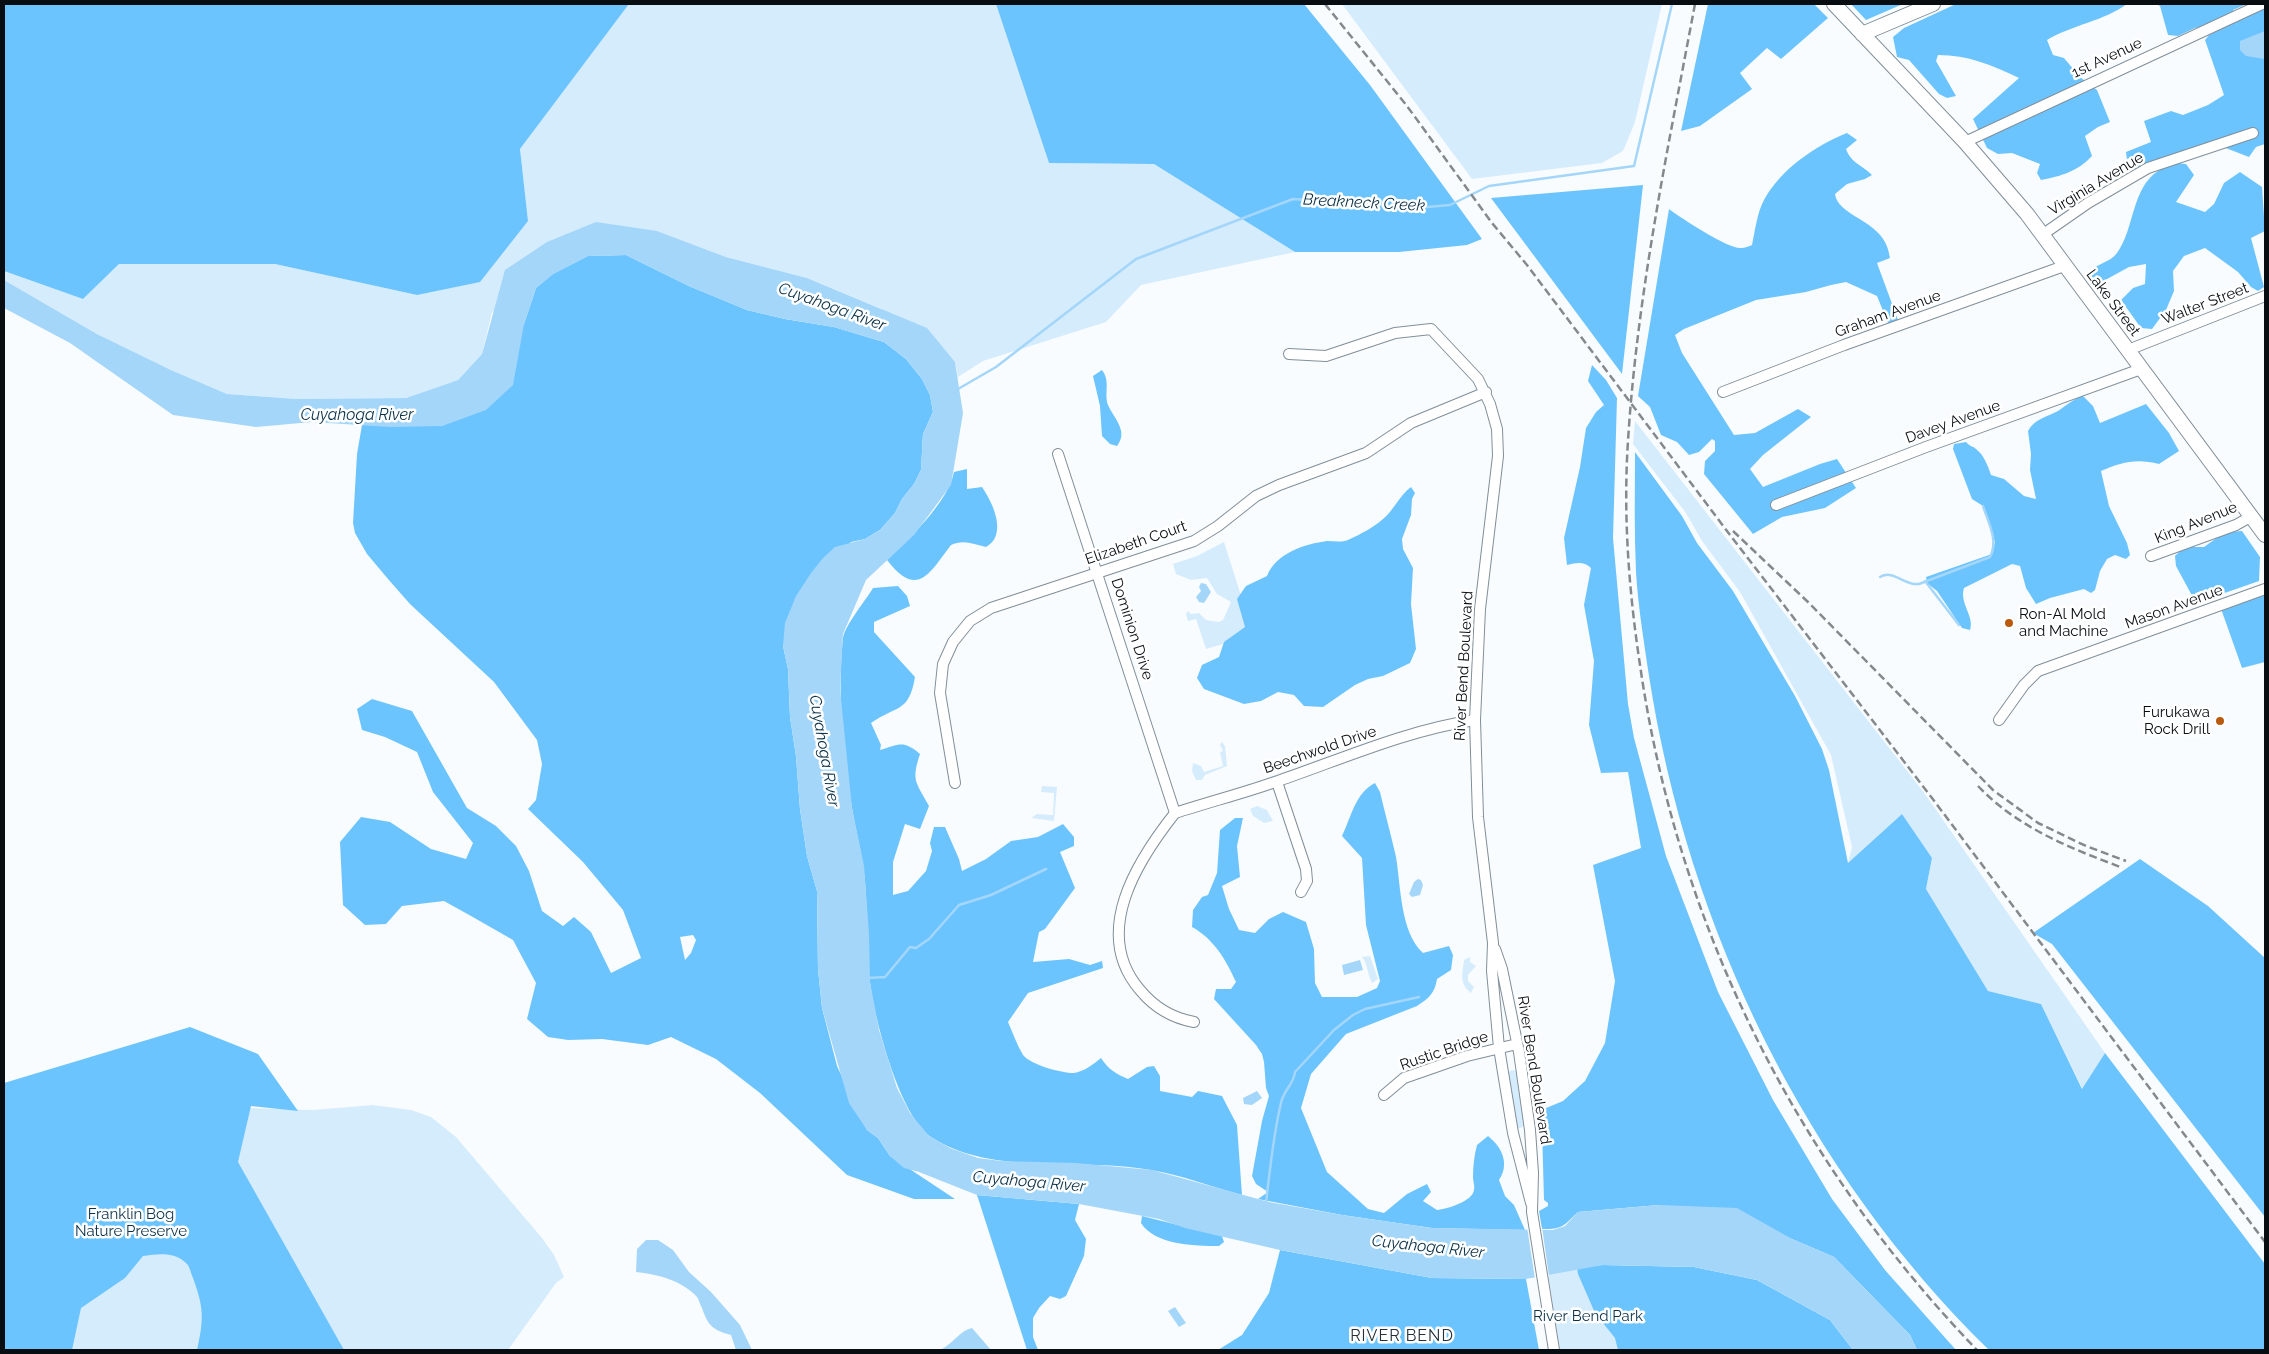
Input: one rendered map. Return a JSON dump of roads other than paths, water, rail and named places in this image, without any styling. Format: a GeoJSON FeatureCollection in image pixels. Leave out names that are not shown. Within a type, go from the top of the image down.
{"type":"FeatureCollection","features":[{"type":"Feature","properties":{"kind":"street","name":"Lake Street"},"geometry":{"type":"LineString","coordinates":[[1834,4],[1965,142],[2042,235],[2265,534]]}},
{"type":"Feature","properties":{"kind":"street"},"geometry":{"type":"LineString","coordinates":[[1862,34],[1933,4]]}},
{"type":"Feature","properties":{"kind":"street","name":"1st Avenue"},"geometry":{"type":"LineString","coordinates":[[1965,142],[2262,4]]}},
{"type":"Feature","properties":{"kind":"street","name":"Virginia Avenue"},"geometry":{"type":"LineString","coordinates":[[2042,235],[2088,203],[2148,168],[2253,133]]}},
{"type":"Feature","properties":{"kind":"street","name":"Graham Avenue"},"geometry":{"type":"LineString","coordinates":[[1722,392],[1850,343],[2064,266]]}},
{"type":"Feature","properties":{"kind":"street","name":"Walter Street"},"geometry":{"type":"LineString","coordinates":[[2128,350],[2265,296]]}},
{"type":"Feature","properties":{"kind":"street","name":"River Bend Boulevard"},"geometry":{"type":"LineString","coordinates":[[1288,354],[1326,356],[1395,333],[1431,329],[1468,365],[1486,392],[1497,429],[1498,456],[1480,609],[1475,720],[1479,824],[1492,943],[1492,971],[1499,1048],[1513,1133],[1532,1208],[1554,1350]]}},
{"type":"Feature","properties":{"kind":"street","name":"Davey Avenue"},"geometry":{"type":"LineString","coordinates":[[1776,505],[1936,444],[2141,370]]}},
{"type":"Feature","properties":{"kind":"street","name":"Elizabeth Court"},"geometry":{"type":"LineString","coordinates":[[956,783],[940,693],[943,664],[953,642],[970,621],[991,608],[1194,540],[1218,526],[1256,496],[1279,485],[1366,453],[1411,423],[1486,392]]}},
{"type":"Feature","properties":{"kind":"street","name":"Dominion Drive"},"geometry":{"type":"LineString","coordinates":[[1058,454],[1175,813]]}},
{"type":"Feature","properties":{"kind":"street","name":"King Avenue"},"geometry":{"type":"LineString","coordinates":[[2151,556],[2236,525],[2252,516]]}},
{"type":"Feature","properties":{"kind":"street","name":"Mason Avenue"},"geometry":{"type":"LineString","coordinates":[[1999,720],[2028,680],[2038,672],[2265,589]]}},
{"type":"Feature","properties":{"kind":"street","name":"Beechwold Drive"},"geometry":{"type":"LineString","coordinates":[[1175,813],[1277,782],[1405,737],[1449,724],[1475,720]]}},
{"type":"Feature","properties":{"kind":"street"},"geometry":{"type":"LineString","coordinates":[[1277,782],[1306,869],[1307,881],[1301,892]]}},
{"type":"Feature","properties":{"kind":"street"},"geometry":{"type":"LineString","coordinates":[[1175,813],[1159,834],[1129,884],[1120,914],[1119,942],[1121,955],[1129,975],[1148,1000],[1170,1015],[1194,1022]]}},
{"type":"Feature","properties":{"kind":"street","name":"River Bend Boulevard"},"geometry":{"type":"LineString","coordinates":[[1492,943],[1502,969],[1518,1044],[1530,1130],[1533,1173],[1532,1208]]}},
{"type":"Feature","properties":{"kind":"street","name":"Rustic Bridge"},"geometry":{"type":"LineString","coordinates":[[1384,1096],[1404,1078],[1460,1058],[1518,1044]]}},
{"type":"Feature","properties":{"kind":"water"},"geometry":{"type":"Polygon","coordinates":[[[2265,31],[2265,59],[2246,56],[2240,50],[2240,41],[2265,31]]]}},
{"type":"Feature","properties":{"kind":"water","name":"Cuyahoga River"},"geometry":{"type":"Polygon","coordinates":[[[596,222],[657,231],[726,257],[807,278],[927,328],[955,362],[963,413],[951,485],[914,535],[866,580],[843,634],[840,689],[852,808],[864,866],[870,982],[879,1030],[897,1088],[910,1113],[929,1136],[950,1148],[978,1158],[1001,1161],[1076,1163],[1152,1170],[1269,1202],[1432,1228],[1553,1230],[1565,1226],[1578,1212],[1659,1205],[1737,1208],[1792,1239],[1834,1257],[1910,1335],[1917,1350],[1853,1350],[1830,1320],[1757,1280],[1694,1267],[1603,1265],[1526,1279],[1432,1278],[1280,1250],[1185,1228],[1159,1219],[1079,1204],[977,1195],[904,1168],[890,1156],[878,1138],[867,1130],[849,1103],[822,1008],[818,969],[817,891],[807,856],[800,809],[796,756],[790,717],[788,669],[783,646],[785,623],[796,596],[811,573],[835,547],[865,539],[880,530],[895,513],[921,470],[923,434],[933,412],[930,395],[922,379],[906,359],[884,342],[834,327],[785,319],[747,310],[689,286],[626,255],[588,256],[553,274],[536,288],[524,324],[513,385],[486,410],[442,426],[390,427],[312,422],[256,427],[173,415],[70,343],[4,308],[4,280],[97,334],[171,370],[227,394],[297,399],[406,398],[458,380],[482,354],[505,270],[547,242],[596,222]]]}},
{"type":"Feature","properties":{"kind":"water"},"geometry":{"type":"Polygon","coordinates":[[[1201,583],[1206,584],[1211,592],[1204,603],[1199,602],[1196,597],[1201,591],[1199,587],[1201,583]]]}},
{"type":"Feature","properties":{"kind":"water"},"geometry":{"type":"Polygon","coordinates":[[[1418,879],[1421,880],[1423,885],[1420,895],[1412,897],[1409,894],[1414,882],[1418,879]]]}},
{"type":"Feature","properties":{"kind":"water"},"geometry":{"type":"Polygon","coordinates":[[[1360,960],[1363,970],[1344,975],[1342,965],[1360,960]]]}},
{"type":"Feature","properties":{"kind":"water"},"geometry":{"type":"Polygon","coordinates":[[[1257,1091],[1262,1098],[1252,1105],[1244,1104],[1243,1098],[1257,1091]]]}},
{"type":"Feature","properties":{"kind":"water"},"geometry":{"type":"Polygon","coordinates":[[[646,1240],[658,1240],[673,1250],[689,1272],[711,1292],[740,1325],[752,1350],[736,1350],[731,1335],[715,1329],[709,1323],[697,1297],[691,1291],[661,1277],[636,1272],[637,1249],[646,1240]]]}},
{"type":"Feature","properties":{"kind":"water"},"geometry":{"type":"Polygon","coordinates":[[[1175,1307],[1186,1323],[1179,1327],[1168,1311],[1175,1307]]]}},
{"type":"Feature","properties":{"kind":"water"},"geometry":{"type":"Polygon","coordinates":[[[972,1328],[991,1350],[940,1350],[963,1332],[972,1328]]]}},
{"type":"Feature","properties":{"kind":"waterway","name":"Breakneck Creek"},"geometry":{"type":"LineString","coordinates":[[958,389],[996,367],[1136,259],[1293,199],[1416,208],[1450,205],[1489,186],[1634,166],[1672,4]]}},
{"type":"Feature","properties":{"kind":"waterway"},"geometry":{"type":"LineString","coordinates":[[1880,577],[1890,575],[1909,583],[1919,584],[1990,557],[1993,538],[1983,506]]}},
{"type":"Feature","properties":{"kind":"waterway"},"geometry":{"type":"LineString","coordinates":[[1925,581],[1959,625]]}},
{"type":"Feature","properties":{"kind":"waterway"},"geometry":{"type":"LineString","coordinates":[[868,978],[885,977],[910,947],[916,948],[929,939],[959,905],[991,895],[1046,869]]}},
{"type":"Feature","properties":{"kind":"waterway"},"geometry":{"type":"LineString","coordinates":[[1266,1203],[1278,1115],[1282,1099],[1293,1080],[1295,1072],[1334,1030],[1353,1015],[1365,1009],[1419,997]]}},
{"type":"Feature","properties":{"kind":"railway"},"geometry":{"type":"LineString","coordinates":[[1325,4],[1407,106],[1492,223],[1527,265],[1727,531],[1932,798],[2265,1242]]}},
{"type":"Feature","properties":{"kind":"railway"},"geometry":{"type":"LineString","coordinates":[[1695,4],[1664,167],[1646,277],[1638,331],[1628,441],[1626,497],[1630,582],[1640,665],[1658,761],[1683,855],[1715,946],[1754,1034],[1801,1119],[1853,1200],[1912,1277],[1977,1350]]}},
{"type":"Feature","properties":{"kind":"railway"},"geometry":{"type":"LineString","coordinates":[[1733,531],[1809,603],[1993,790],[2038,823],[2086,846],[2126,861]]}},
{"type":"Feature","properties":{"kind":"railway"},"geometry":{"type":"LineString","coordinates":[[1978,786],[2010,814],[2027,825],[2084,853],[2123,868]]}},
{"type":"Feature","properties":{"kind":"place","name":"Ron-Al Mold and Machine"},"geometry":{"type":"Point","coordinates":[2009,623]}},
{"type":"Feature","properties":{"kind":"place","name":"Furukawa Rock Drill"},"geometry":{"type":"Point","coordinates":[2220,721]}},
{"type":"Feature","properties":{"kind":"district","name":"RIVER BEND"},"geometry":{"type":"Point","coordinates":[1402,1336]}},
{"type":"Feature","properties":{"kind":"park label","name":"Franklin Bog Nature Preserve"},"geometry":{"type":"Point","coordinates":[131,1222]}},
{"type":"Feature","properties":{"kind":"park label","name":"River Bend Park"},"geometry":{"type":"Point","coordinates":[1588,1316]}}]}
